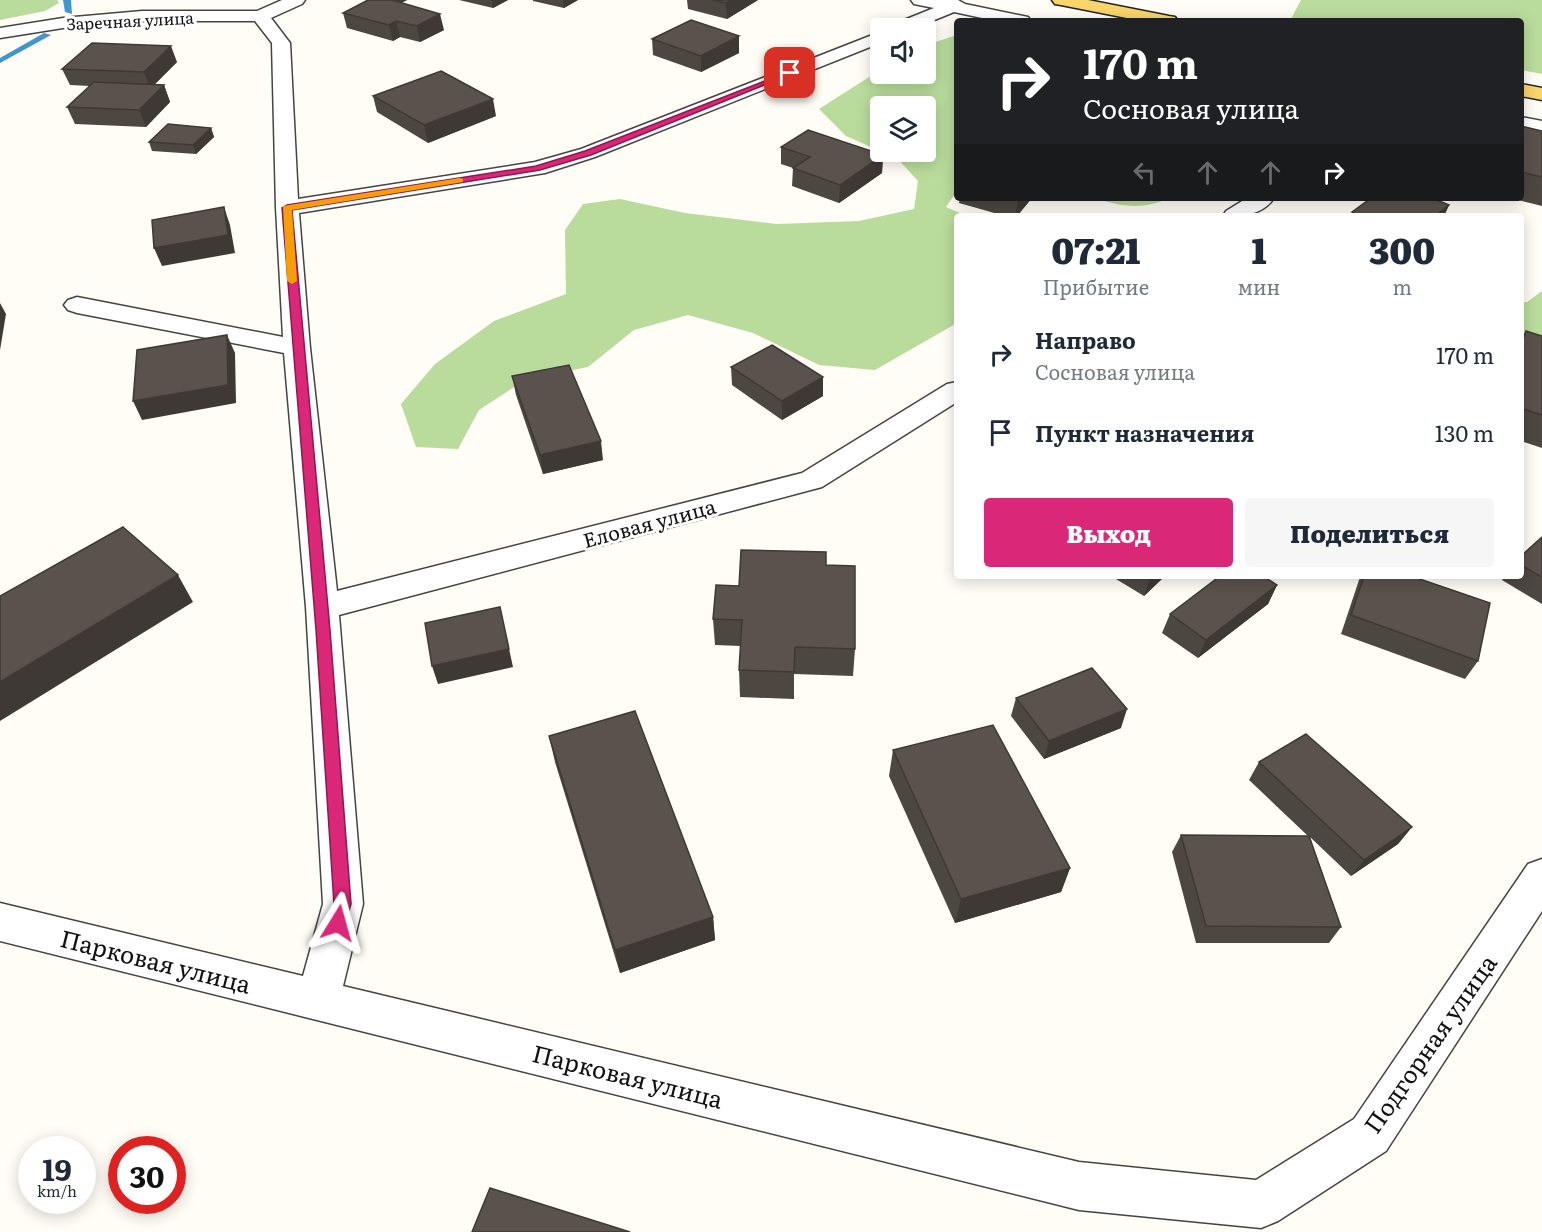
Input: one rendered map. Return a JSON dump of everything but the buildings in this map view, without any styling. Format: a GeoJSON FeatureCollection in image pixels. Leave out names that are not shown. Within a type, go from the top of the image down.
{"type":"FeatureCollection","features":[{"type":"Feature","properties":{"kind":"main road"},"geometry":{"type":"LineString","coordinates":[[1061,0],[1154,18]]}},
{"type":"Feature","properties":{"kind":"main road"},"geometry":{"type":"LineString","coordinates":[[1524,91],[1542,94]]}},
{"type":"Feature","properties":{"kind":"street"},"geometry":{"type":"LineString","coordinates":[[296,0],[260,16],[281,43],[287,208],[297,348],[322,607],[343,904],[318,999]]}},
{"type":"Feature","properties":{"kind":"street"},"geometry":{"type":"LineString","coordinates":[[920,0],[961,3],[1012,18]]}},
{"type":"Feature","properties":{"kind":"street"},"geometry":{"type":"LineString","coordinates":[[924,18],[961,3]]}},
{"type":"Feature","properties":{"kind":"street","name":"Заречная улица"},"geometry":{"type":"LineString","coordinates":[[0,33],[142,16],[260,16]]}},
{"type":"Feature","properties":{"kind":"street"},"geometry":{"type":"LineString","coordinates":[[287,208],[537,168],[588,153],[870,41]]}},
{"type":"Feature","properties":{"kind":"street"},"geometry":{"type":"LineString","coordinates":[[1524,124],[1542,128]]}},
{"type":"Feature","properties":{"kind":"street"},"geometry":{"type":"LineString","coordinates":[[1239,213],[1258,201]]}},
{"type":"Feature","properties":{"kind":"street"},"geometry":{"type":"LineString","coordinates":[[76,304],[297,348]]}},
{"type":"Feature","properties":{"kind":"street","name":"Еловая улица"},"geometry":{"type":"LineString","coordinates":[[322,607],[812,480],[954,392]]}},
{"type":"Feature","properties":{"kind":"street","name":"Подгорная улица"},"geometry":{"type":"LineString","coordinates":[[1260,1204],[1370,1135],[1542,877]]}},
{"type":"Feature","properties":{"kind":"street","name":"Парковая улица"},"geometry":{"type":"LineString","coordinates":[[0,922],[1079,1186],[1260,1204]]}},
{"type":"Feature","properties":{"kind":"green space"},"geometry":{"type":"Polygon","coordinates":[[[0,0],[57,0],[59,3],[45,11],[0,20],[0,0]]]}},
{"type":"Feature","properties":{"kind":"green space"},"geometry":{"type":"Polygon","coordinates":[[[1301,0],[1542,0],[1542,74],[1524,71],[1524,18],[1292,18],[1301,0]]]}},
{"type":"Feature","properties":{"kind":"green space"},"geometry":{"type":"Polygon","coordinates":[[[954,36],[954,195],[946,207],[960,213],[954,213],[954,325],[875,370],[819,365],[753,333],[688,315],[634,330],[588,367],[525,380],[479,410],[458,449],[416,447],[401,404],[435,364],[494,321],[566,294],[565,230],[583,204],[620,199],[685,213],[777,224],[859,221],[914,209],[918,181],[901,162],[936,162],[936,96],[870,96],[870,147],[846,136],[819,109],[870,76],[870,84],[936,84],[936,42],[954,36]]]}},
{"type":"Feature","properties":{"kind":"green space"},"geometry":{"type":"Polygon","coordinates":[[[1106,201],[1162,201],[1141,206],[1106,201]]]}},
{"type":"Feature","properties":{"kind":"green space"},"geometry":{"type":"Polygon","coordinates":[[[1542,291],[1542,356],[1524,355],[1524,302],[1542,291]]]}},
{"type":"Feature","properties":{"kind":"waterway"},"geometry":{"type":"LineString","coordinates":[[67,0],[69,12]]}},
{"type":"Feature","properties":{"kind":"waterway"},"geometry":{"type":"LineString","coordinates":[[0,61],[47,35]]}},
{"type":"Feature","properties":{"kind":"slow traffic"},"geometry":{"type":"LineString","coordinates":[[292,281],[287,208],[460,181]]}},
{"type":"Feature","properties":{"kind":"route"},"geometry":{"type":"LineString","coordinates":[[338,923],[343,904],[322,607],[297,348],[287,208],[537,168],[588,153],[790,73]]}}]}
